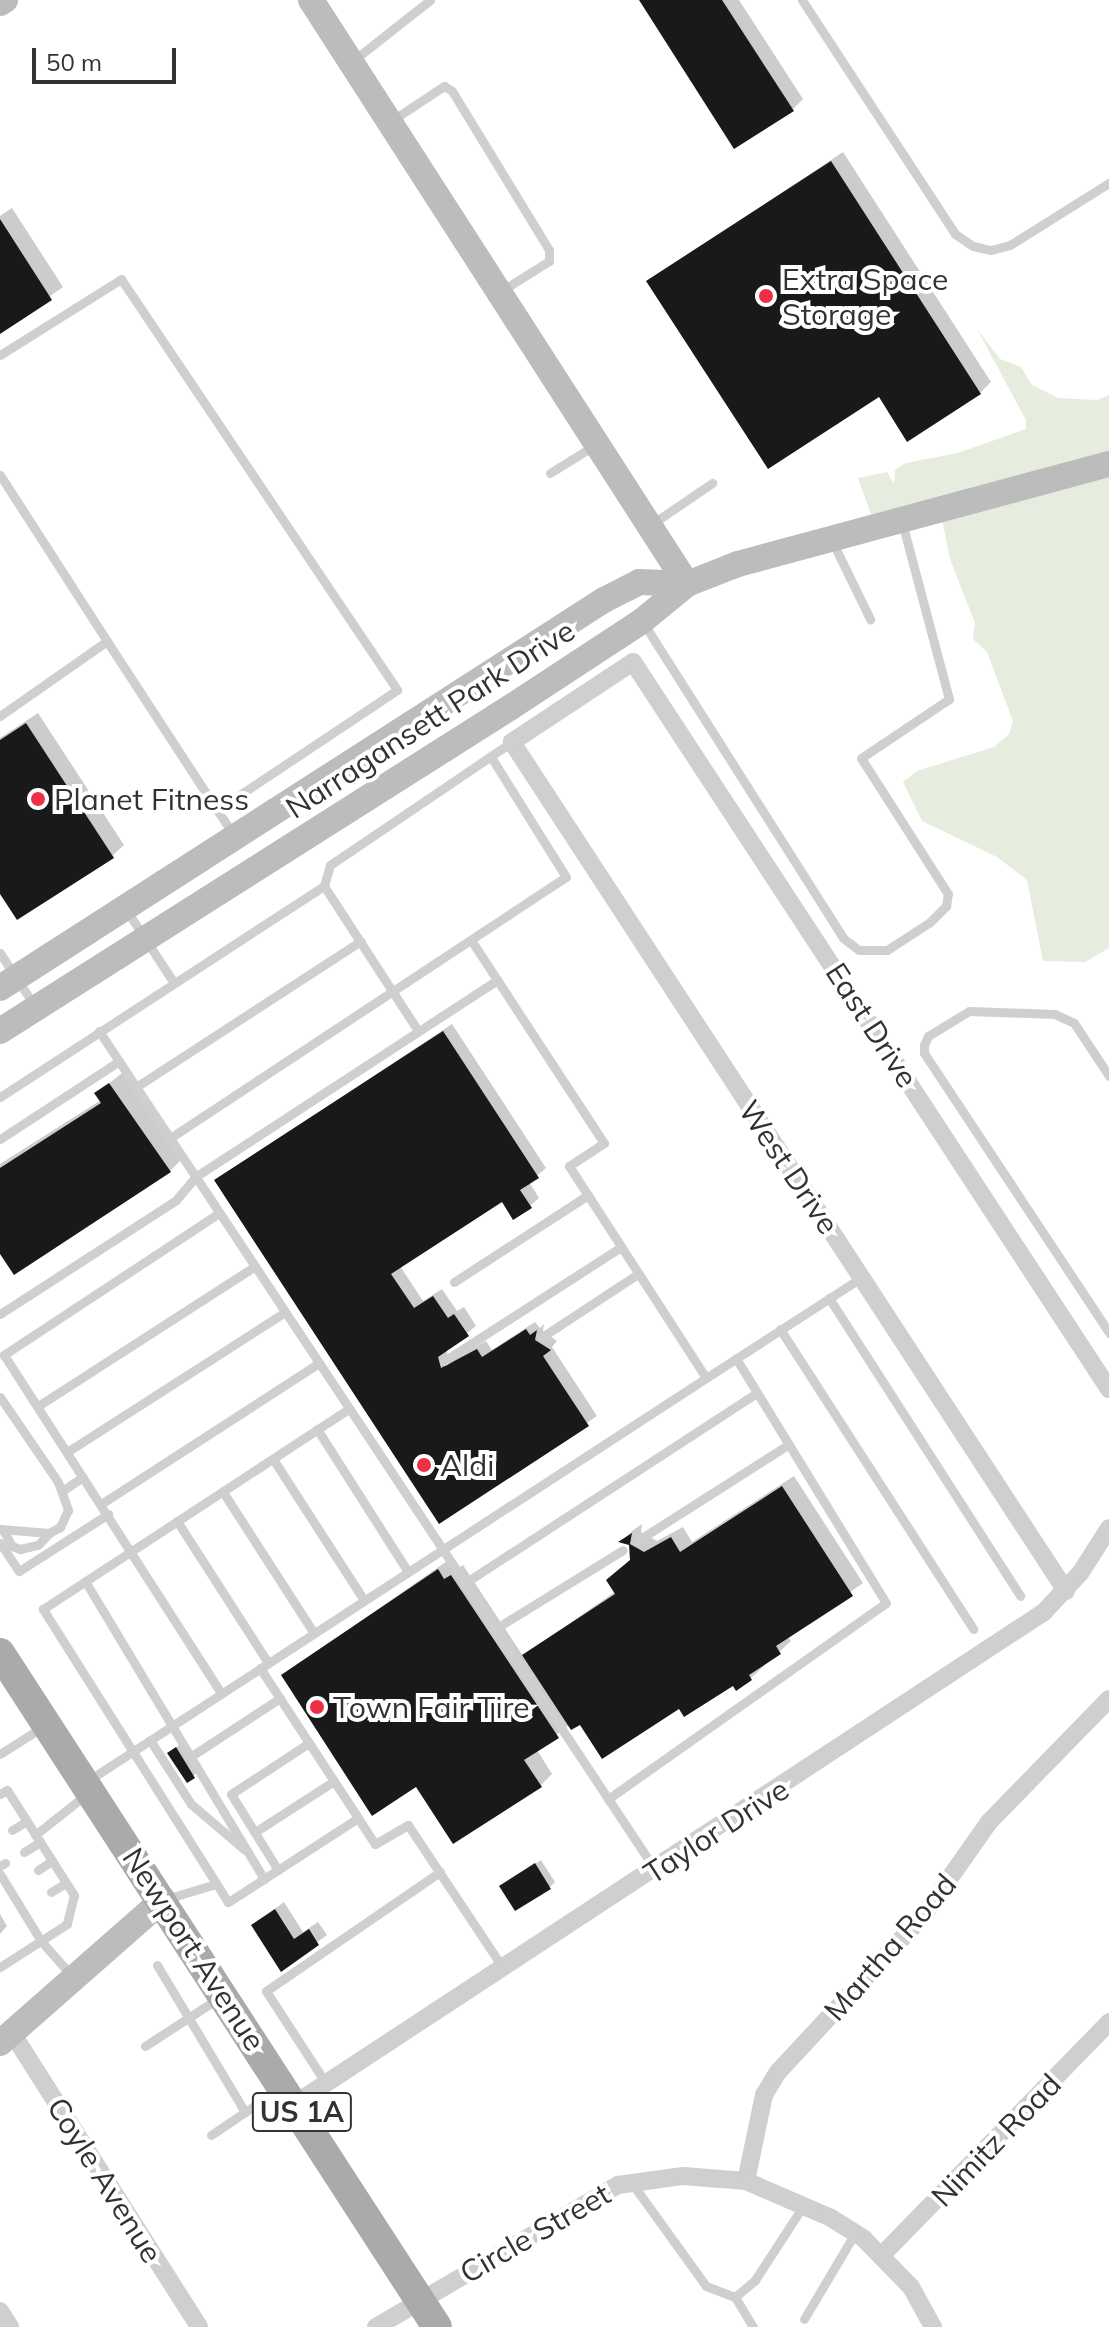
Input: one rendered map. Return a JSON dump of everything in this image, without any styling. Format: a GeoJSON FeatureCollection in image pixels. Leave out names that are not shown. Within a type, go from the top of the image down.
{"type":"FeatureCollection","features":[{"type":"Feature","properties":{"kind":"main road","name":"Newport Avenue"},"geometry":{"type":"LineString","coordinates":[[0,1653],[290,2095],[437,2327]]}},
{"type":"Feature","properties":{"kind":"street"},"geometry":{"type":"LineString","coordinates":[[311,0],[687,584]]}},
{"type":"Feature","properties":{"kind":"street","name":"Narragansett Park Drive"},"geometry":{"type":"LineString","coordinates":[[0,1031],[642,621],[687,584],[738,564],[1107,468]]}},
{"type":"Feature","properties":{"kind":"street","name":"Narragansett Park Drive"},"geometry":{"type":"LineString","coordinates":[[8,982],[604,600],[639,582],[687,584]]}},
{"type":"Feature","properties":{"kind":"street","name":"East Drive"},"geometry":{"type":"LineString","coordinates":[[512,742],[633,662],[1109,1389]]}},
{"type":"Feature","properties":{"kind":"street","name":"West Drive"},"geometry":{"type":"LineString","coordinates":[[512,742],[1066,1591]]}},
{"type":"Feature","properties":{"kind":"street","name":"Taylor Drive"},"geometry":{"type":"LineString","coordinates":[[290,2095],[327,2085],[656,1871],[1044,1612],[1066,1591],[1109,1528]]}},
{"type":"Feature","properties":{"kind":"street","name":"Martha Road"},"geometry":{"type":"LineString","coordinates":[[746,2181],[764,2095],[778,2072],[923,1916],[989,1822],[1109,1699]]}},
{"type":"Feature","properties":{"kind":"street"},"geometry":{"type":"LineString","coordinates":[[6,2038],[163,1900]]}},
{"type":"Feature","properties":{"kind":"street","name":"Nimitz Road"},"geometry":{"type":"LineString","coordinates":[[881,2256],[1109,2022]]}},
{"type":"Feature","properties":{"kind":"street","name":"Coyle Avenue"},"geometry":{"type":"LineString","coordinates":[[6,2038],[199,2327]]}},
{"type":"Feature","properties":{"kind":"street","name":"Circle Street"},"geometry":{"type":"LineString","coordinates":[[376,2327],[580,2205],[631,2182],[683,2176],[746,2181],[805,2203],[855,2233],[911,2287],[933,2327]]}},
{"type":"Feature","properties":{"kind":"street"},"geometry":{"type":"LineString","coordinates":[[0,2311],[10,2327]]}},
{"type":"Feature","properties":{"kind":"lane"},"geometry":{"type":"LineString","coordinates":[[352,62],[430,0]]}},
{"type":"Feature","properties":{"kind":"lane"},"geometry":{"type":"LineString","coordinates":[[802,0],[955,234],[973,246],[991,250],[1010,245],[1109,183]]}},
{"type":"Feature","properties":{"kind":"lane"},"geometry":{"type":"LineString","coordinates":[[391,121],[444,86],[452,91],[549,250],[549,261],[501,291]]}},
{"type":"Feature","properties":{"kind":"lane"},"geometry":{"type":"LineString","coordinates":[[0,355],[121,279],[397,690],[217,810]]}},
{"type":"Feature","properties":{"kind":"lane"},"geometry":{"type":"LineString","coordinates":[[550,473],[597,443]]}},
{"type":"Feature","properties":{"kind":"lane"},"geometry":{"type":"LineString","coordinates":[[0,475],[235,838]]}},
{"type":"Feature","properties":{"kind":"lane"},"geometry":{"type":"LineString","coordinates":[[650,526],[712,483]]}},
{"type":"Feature","properties":{"kind":"lane"},"geometry":{"type":"LineString","coordinates":[[642,621],[843,938],[859,950],[887,950],[930,922],[946,906],[948,894],[861,758],[949,699],[901,520]]}},
{"type":"Feature","properties":{"kind":"lane"},"geometry":{"type":"LineString","coordinates":[[832,540],[870,619]]}},
{"type":"Feature","properties":{"kind":"lane"},"geometry":{"type":"LineString","coordinates":[[0,716],[107,641]]}},
{"type":"Feature","properties":{"kind":"lane"},"geometry":{"type":"LineString","coordinates":[[0,1097],[324,886],[330,865],[493,760],[512,742]]}},
{"type":"Feature","properties":{"kind":"lane"},"geometry":{"type":"LineString","coordinates":[[170,1138],[566,877],[493,760]]}},
{"type":"Feature","properties":{"kind":"lane"},"geometry":{"type":"LineString","coordinates":[[324,886],[418,1031]]}},
{"type":"Feature","properties":{"kind":"lane"},"geometry":{"type":"LineString","coordinates":[[125,908],[174,983]]}},
{"type":"Feature","properties":{"kind":"lane"},"geometry":{"type":"LineString","coordinates":[[471,940],[604,1143],[569,1166],[706,1378]]}},
{"type":"Feature","properties":{"kind":"lane"},"geometry":{"type":"LineString","coordinates":[[136,1087],[361,941]]}},
{"type":"Feature","properties":{"kind":"lane"},"geometry":{"type":"LineString","coordinates":[[0,953],[8,982],[36,1007]]}},
{"type":"Feature","properties":{"kind":"lane"},"geometry":{"type":"LineString","coordinates":[[3,1310],[176,1200],[195,1177],[497,980]]}},
{"type":"Feature","properties":{"kind":"lane"},"geometry":{"type":"LineString","coordinates":[[1109,1076],[1074,1023],[1055,1014],[969,1011],[928,1036],[924,1045],[924,1053],[1109,1333]]}},
{"type":"Feature","properties":{"kind":"lane"},"geometry":{"type":"LineString","coordinates":[[99,1031],[656,1871]]}},
{"type":"Feature","properties":{"kind":"lane"},"geometry":{"type":"LineString","coordinates":[[0,1139],[119,1061]]}},
{"type":"Feature","properties":{"kind":"lane"},"geometry":{"type":"LineString","coordinates":[[454,1282],[588,1195]]}},
{"type":"Feature","properties":{"kind":"lane"},"geometry":{"type":"LineString","coordinates":[[219,1213],[2,1356],[38,1406],[221,1693]]}},
{"type":"Feature","properties":{"kind":"lane"},"geometry":{"type":"LineString","coordinates":[[444,1361],[621,1247]]}},
{"type":"Feature","properties":{"kind":"lane"},"geometry":{"type":"LineString","coordinates":[[38,1406],[255,1266]]}},
{"type":"Feature","properties":{"kind":"lane"},"geometry":{"type":"LineString","coordinates":[[542,1337],[638,1274]]}},
{"type":"Feature","properties":{"kind":"lane"},"geometry":{"type":"LineString","coordinates":[[24,1852],[88,1786],[133,1751],[862,1277]]}},
{"type":"Feature","properties":{"kind":"lane"},"geometry":{"type":"LineString","coordinates":[[829,1298],[1020,1596]]}},
{"type":"Feature","properties":{"kind":"lane"},"geometry":{"type":"LineString","coordinates":[[67,1452],[285,1312]]}},
{"type":"Feature","properties":{"kind":"lane"},"geometry":{"type":"LineString","coordinates":[[780,1329],[973,1629]]}},
{"type":"Feature","properties":{"kind":"lane"},"geometry":{"type":"LineString","coordinates":[[608,1799],[886,1603],[736,1358]]}},
{"type":"Feature","properties":{"kind":"lane"},"geometry":{"type":"LineString","coordinates":[[101,1504],[319,1363]]}},
{"type":"Feature","properties":{"kind":"lane"},"geometry":{"type":"LineString","coordinates":[[465,1583],[757,1393]]}},
{"type":"Feature","properties":{"kind":"lane"},"geometry":{"type":"LineString","coordinates":[[0,1397],[62,1491],[67,1517],[38,1545],[20,1549],[12,1546],[1,1530]]}},
{"type":"Feature","properties":{"kind":"lane"},"geometry":{"type":"LineString","coordinates":[[349,1409],[43,1609],[228,1902],[358,1818]]}},
{"type":"Feature","properties":{"kind":"lane"},"geometry":{"type":"LineString","coordinates":[[317,1429],[408,1572]]}},
{"type":"Feature","properties":{"kind":"lane"},"geometry":{"type":"LineString","coordinates":[[637,1541],[789,1444]]}},
{"type":"Feature","properties":{"kind":"lane"},"geometry":{"type":"LineString","coordinates":[[273,1459],[364,1600]]}},
{"type":"Feature","properties":{"kind":"lane"},"geometry":{"type":"LineString","coordinates":[[62,1491],[83,1477]]}},
{"type":"Feature","properties":{"kind":"lane"},"geometry":{"type":"LineString","coordinates":[[223,1492],[314,1633]]}},
{"type":"Feature","properties":{"kind":"lane"},"geometry":{"type":"LineString","coordinates":[[0,1543],[19,1571],[108,1514]]}},
{"type":"Feature","properties":{"kind":"lane"},"geometry":{"type":"LineString","coordinates":[[177,1521],[264,1665],[280,1698],[375,1844],[408,1825],[503,1968]]}},
{"type":"Feature","properties":{"kind":"lane"},"geometry":{"type":"LineString","coordinates":[[1,1530],[49,1533]]}},
{"type":"Feature","properties":{"kind":"lane"},"geometry":{"type":"LineString","coordinates":[[495,1629],[623,1550]]}},
{"type":"Feature","properties":{"kind":"lane"},"geometry":{"type":"LineString","coordinates":[[85,1581],[193,1755],[264,1879]]}},
{"type":"Feature","properties":{"kind":"lane"},"geometry":{"type":"LineString","coordinates":[[193,1755],[280,1698]]}},
{"type":"Feature","properties":{"kind":"lane"},"geometry":{"type":"LineString","coordinates":[[0,1754],[47,1724]]}},
{"type":"Feature","properties":{"kind":"lane"},"geometry":{"type":"LineString","coordinates":[[150,1740],[191,1804],[251,1855]]}},
{"type":"Feature","properties":{"kind":"lane"},"geometry":{"type":"LineString","coordinates":[[278,1870],[231,1794],[309,1743]]}},
{"type":"Feature","properties":{"kind":"lane"},"geometry":{"type":"LineString","coordinates":[[255,1832],[334,1781]]}},
{"type":"Feature","properties":{"kind":"lane"},"geometry":{"type":"LineString","coordinates":[[0,1794],[7,1790],[74,1895],[67,1924],[0,1967]]}},
{"type":"Feature","properties":{"kind":"lane"},"geometry":{"type":"LineString","coordinates":[[12,1830],[27,1821]]}},
{"type":"Feature","properties":{"kind":"lane"},"geometry":{"type":"LineString","coordinates":[[38,1870],[52,1861]]}},
{"type":"Feature","properties":{"kind":"lane"},"geometry":{"type":"LineString","coordinates":[[327,2085],[266,1991],[440,1872]]}},
{"type":"Feature","properties":{"kind":"lane"},"geometry":{"type":"LineString","coordinates":[[0,1874],[13,1886],[27,1907],[41,1941],[74,1978]]}},
{"type":"Feature","properties":{"kind":"lane"},"geometry":{"type":"LineString","coordinates":[[51,1892],[66,1883]]}},
{"type":"Feature","properties":{"kind":"lane"},"geometry":{"type":"LineString","coordinates":[[163,1900],[216,1884]]}},
{"type":"Feature","properties":{"kind":"lane"},"geometry":{"type":"LineString","coordinates":[[157,1965],[245,2112]]}},
{"type":"Feature","properties":{"kind":"lane"},"geometry":{"type":"LineString","coordinates":[[145,2046],[224,1995]]}},
{"type":"Feature","properties":{"kind":"lane"},"geometry":{"type":"LineString","coordinates":[[211,2135],[245,2112],[290,2095]]}},
{"type":"Feature","properties":{"kind":"lane"},"geometry":{"type":"LineString","coordinates":[[631,2182],[706,2286],[735,2297],[753,2327]]}},
{"type":"Feature","properties":{"kind":"lane"},"geometry":{"type":"LineString","coordinates":[[735,2297],[755,2280],[805,2203]]}},
{"type":"Feature","properties":{"kind":"lane"},"geometry":{"type":"LineString","coordinates":[[804,2319],[855,2233]]}},
{"type":"Feature","properties":{"kind":"shaded area"},"geometry":{"type":"Polygon","coordinates":[[[977,329],[1000,359],[1021,367],[1032,385],[1058,398],[1097,400],[1109,395],[1109,948],[1085,962],[1043,961],[1027,880],[997,857],[922,821],[903,782],[917,771],[994,747],[1009,734],[1013,721],[987,652],[973,639],[975,623],[950,559],[941,514],[874,523],[858,478],[887,472],[894,484],[895,470],[906,463],[958,453],[1026,429],[1026,420],[977,329]]]}},
{"type":"Feature","properties":{"kind":"building"},"geometry":{"type":"Polygon","coordinates":[[[639,0],[722,0],[794,111],[734,149],[639,0]]]}},
{"type":"Feature","properties":{"kind":"building"},"geometry":{"type":"Polygon","coordinates":[[[831,161],[981,394],[907,442],[879,397],[768,469],[646,281],[831,161]]]}},
{"type":"Feature","properties":{"kind":"building"},"geometry":{"type":"Polygon","coordinates":[[[0,219],[52,300],[0,334],[0,219]]]}},
{"type":"Feature","properties":{"kind":"building","name":"Planet Fitness"},"geometry":{"type":"Polygon","coordinates":[[[26,723],[114,858],[17,920],[0,894],[0,740],[26,723]]]}},
{"type":"Feature","properties":{"kind":"building"},"geometry":{"type":"Polygon","coordinates":[[[443,1031],[539,1178],[520,1190],[532,1208],[513,1220],[502,1202],[391,1274],[414,1308],[433,1296],[448,1318],[454,1314],[469,1336],[438,1357],[441,1368],[477,1349],[482,1357],[526,1329],[530,1335],[537,1330],[535,1340],[551,1350],[543,1356],[589,1426],[439,1524],[214,1180],[443,1031]]]}},
{"type":"Feature","properties":{"kind":"building"},"geometry":{"type":"Polygon","coordinates":[[[109,1083],[171,1172],[14,1275],[0,1254],[0,1168],[101,1103],[94,1093],[109,1083]]]}},
{"type":"Feature","properties":{"kind":"building"},"geometry":{"type":"Polygon","coordinates":[[[782,1486],[853,1596],[776,1646],[781,1654],[749,1675],[752,1680],[736,1691],[733,1686],[684,1717],[679,1709],[602,1759],[580,1725],[571,1730],[522,1655],[615,1594],[606,1580],[630,1560],[629,1545],[618,1542],[632,1533],[630,1544],[644,1552],[671,1537],[680,1552],[782,1486]]]}},
{"type":"Feature","properties":{"kind":"building"},"geometry":{"type":"Polygon","coordinates":[[[438,1569],[444,1579],[451,1575],[559,1738],[524,1760],[542,1787],[453,1844],[416,1787],[372,1816],[281,1675],[438,1569]]]}},
{"type":"Feature","properties":{"kind":"building"},"geometry":{"type":"Polygon","coordinates":[[[176,1747],[195,1778],[187,1783],[167,1753],[176,1747]]]}},
{"type":"Feature","properties":{"kind":"building"},"geometry":{"type":"Polygon","coordinates":[[[535,1863],[551,1889],[515,1911],[499,1886],[535,1863]]]}},
{"type":"Feature","properties":{"kind":"building"},"geometry":{"type":"Polygon","coordinates":[[[275,1909],[294,1939],[309,1929],[319,1945],[281,1972],[251,1925],[275,1909]]]}},
{"type":"Feature","properties":{"kind":"place","name":"Extra Space Storage"},"geometry":{"type":"Point","coordinates":[766,296]}},
{"type":"Feature","properties":{"kind":"place","name":"Planet Fitness"},"geometry":{"type":"Point","coordinates":[38,799]}},
{"type":"Feature","properties":{"kind":"place","name":"Aldi"},"geometry":{"type":"Point","coordinates":[424,1465]}},
{"type":"Feature","properties":{"kind":"place","name":"Town Fair Tire"},"geometry":{"type":"Point","coordinates":[317,1707]}}]}
